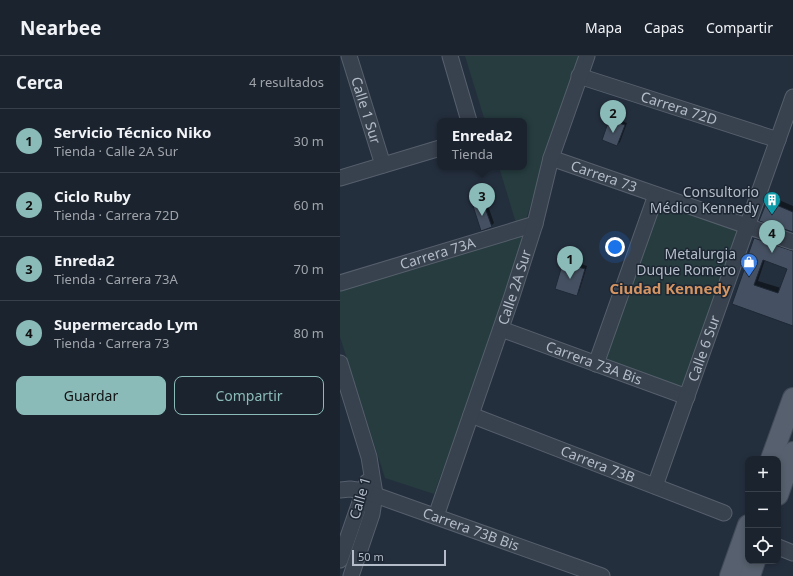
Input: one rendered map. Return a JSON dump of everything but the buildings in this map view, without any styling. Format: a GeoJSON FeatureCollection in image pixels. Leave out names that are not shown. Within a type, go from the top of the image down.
{"type":"FeatureCollection","features":[{"type":"Feature","properties":{"kind":"main road"},"geometry":{"type":"LineString","coordinates":[[772,456],[793,398]]}},
{"type":"Feature","properties":{"kind":"main road"},"geometry":{"type":"LineString","coordinates":[[779,492],[793,452]]}},
{"type":"Feature","properties":{"kind":"main road"},"geometry":{"type":"LineString","coordinates":[[730,576],[747,528]]}},
{"type":"Feature","properties":{"kind":"main road"},"geometry":{"type":"LineString","coordinates":[[750,576],[754,564]]}},
{"type":"Feature","properties":{"kind":"street","name":"Calle 1 Sur"},"geometry":{"type":"LineString","coordinates":[[349,56],[383,165]]}},
{"type":"Feature","properties":{"kind":"street"},"geometry":{"type":"LineString","coordinates":[[450,56],[468,118]]}},
{"type":"Feature","properties":{"kind":"street","name":"Calle 2A Sur"},"geometry":{"type":"LineString","coordinates":[[436,516],[512,296],[535,224],[551,158],[586,56]]}},
{"type":"Feature","properties":{"kind":"street","name":"Carrera 72D"},"geometry":{"type":"LineString","coordinates":[[580,76],[778,140]]}},
{"type":"Feature","properties":{"kind":"street","name":"Calle 6 Sur"},"geometry":{"type":"LineString","coordinates":[[655,486],[793,97]]}},
{"type":"Feature","properties":{"kind":"street"},"geometry":{"type":"LineString","coordinates":[[340,178],[437,149]]}},
{"type":"Feature","properties":{"kind":"street","name":"Carrera 73"},"geometry":{"type":"LineString","coordinates":[[551,158],[793,242]]}},
{"type":"Feature","properties":{"kind":"street"},"geometry":{"type":"LineString","coordinates":[[596,364],[656,194]]}},
{"type":"Feature","properties":{"kind":"street","name":"Carrera 73A"},"geometry":{"type":"LineString","coordinates":[[340,283],[535,224]]}},
{"type":"Feature","properties":{"kind":"street","name":"Carrera 73A Bis"},"geometry":{"type":"LineString","coordinates":[[501,329],[687,396]]}},
{"type":"Feature","properties":{"kind":"street","name":"Calle 1"},"geometry":{"type":"LineString","coordinates":[[340,363],[342,380],[369,457],[374,482],[340,560]]}},
{"type":"Feature","properties":{"kind":"street","name":"Carrera 73B"},"geometry":{"type":"LineString","coordinates":[[471,415],[724,513]]}},
{"type":"Feature","properties":{"kind":"street","name":"Carrera 73B Bis"},"geometry":{"type":"LineString","coordinates":[[340,490],[350,489],[370,492],[602,576]]}},
{"type":"Feature","properties":{"kind":"street","name":"Calle 1"},"geometry":{"type":"LineString","coordinates":[[351,576],[372,514],[370,492]]}},
{"type":"Feature","properties":{"kind":"street"},"geometry":{"type":"LineString","coordinates":[[781,548],[793,553]]}},
{"type":"Feature","properties":{"kind":"green space"},"geometry":{"type":"Polygon","coordinates":[[[465,56],[580,56],[526,219],[516,223],[500,170],[527,170],[527,118],[484,118],[465,56]]]}},
{"type":"Feature","properties":{"kind":"green space"},"geometry":{"type":"Polygon","coordinates":[[[660,200],[739,229],[682,390],[603,362],[660,200]]]}},
{"type":"Feature","properties":{"kind":"green space"},"geometry":{"type":"Polygon","coordinates":[[[526,232],[434,494],[385,478],[340,337],[340,288],[526,232]]]}},
{"type":"Feature","properties":{"kind":"place","name":"Ciclo Ruby"},"geometry":{"type":"Point","coordinates":[613,133]}},
{"type":"Feature","properties":{"kind":"place","name":"Consultorio Médico Kennedy"},"geometry":{"type":"Point","coordinates":[772,215]}},
{"type":"Feature","properties":{"kind":"place","name":"Enreda2"},"geometry":{"type":"Point","coordinates":[482,216]}},
{"type":"Feature","properties":{"kind":"place","name":"Supermercado Lym"},"geometry":{"type":"Point","coordinates":[772,253]}},
{"type":"Feature","properties":{"kind":"place","name":"Metalurgia Duque Romero"},"geometry":{"type":"Point","coordinates":[749,277]}},
{"type":"Feature","properties":{"kind":"place","name":"Servicio Técnico Niko"},"geometry":{"type":"Point","coordinates":[570,279]}},
{"type":"Feature","properties":{"kind":"district","name":"Ciudad Kennedy"},"geometry":{"type":"Point","coordinates":[670,289]}}]}
